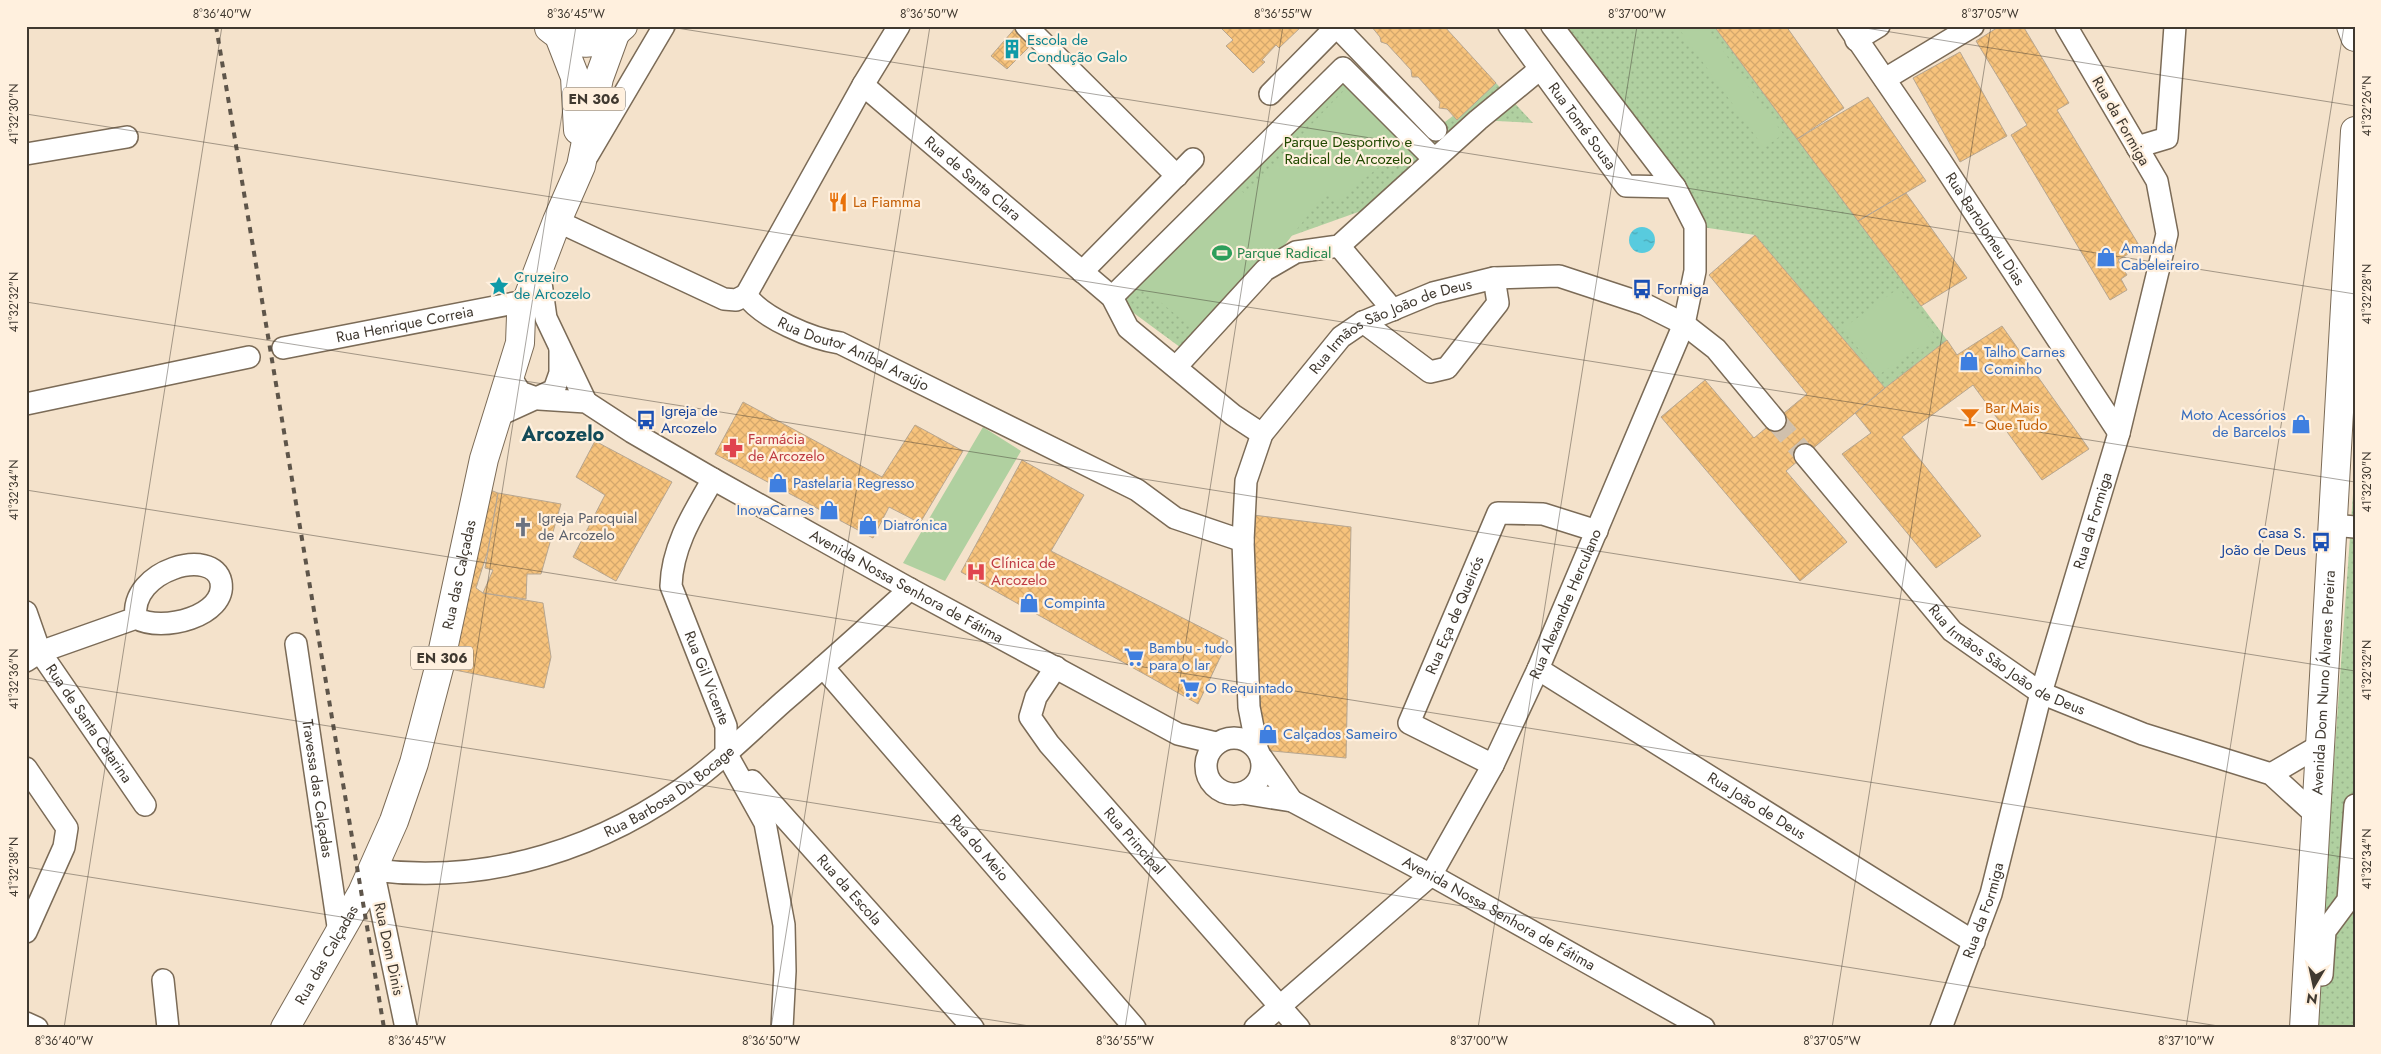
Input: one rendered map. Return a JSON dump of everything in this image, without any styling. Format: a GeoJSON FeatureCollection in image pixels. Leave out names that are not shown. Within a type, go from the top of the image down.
{"type":"FeatureCollection","features":[{"type":"Feature","properties":{"kind":"main road"},"geometry":{"type":"LineString","coordinates":[[2351,26],[2355,37]]}},
{"type":"Feature","properties":{"kind":"main road","name":"Rua das Calçadas"},"geometry":{"type":"LineString","coordinates":[[284,1028],[373,870],[394,821],[414,763],[439,668],[484,459],[520,343],[521,316],[557,221],[581,166],[598,78],[619,30]]}},
{"type":"Feature","properties":{"kind":"main road","name":"EN 306"},"geometry":{"type":"LineString","coordinates":[[553,31],[573,42],[587,44],[602,41],[619,30]]}},
{"type":"Feature","properties":{"kind":"main road","name":"Rua das Calçadas"},"geometry":{"type":"LineString","coordinates":[[553,31],[575,77],[581,166]]}},
{"type":"Feature","properties":{"kind":"main road","name":"Avenida Dom Nuno Álvares Pereira"},"geometry":{"type":"LineString","coordinates":[[2304,1028],[2319,746],[2343,526],[2355,131]]}},
{"type":"Feature","properties":{"kind":"street"},"geometry":{"type":"LineString","coordinates":[[581,166],[664,26]]}},
{"type":"Feature","properties":{"kind":"street"},"geometry":{"type":"LineString","coordinates":[[557,221],[724,299],[736,300],[746,295],[863,86],[899,26]]}},
{"type":"Feature","properties":{"kind":"street"},"geometry":{"type":"LineString","coordinates":[[1026,26],[1177,176]]}},
{"type":"Feature","properties":{"kind":"street"},"geometry":{"type":"LineString","coordinates":[[1270,94],[1337,26],[1436,130]]}},
{"type":"Feature","properties":{"kind":"street","name":"Rua Tomé Sousa"},"geometry":{"type":"LineString","coordinates":[[1509,26],[1626,186],[1676,187]]}},
{"type":"Feature","properties":{"kind":"street"},"geometry":{"type":"LineString","coordinates":[[1552,26],[1676,187],[1695,226],[1695,271],[1684,324]]}},
{"type":"Feature","properties":{"kind":"street"},"geometry":{"type":"LineString","coordinates":[[1852,33],[1879,26]]}},
{"type":"Feature","properties":{"kind":"street"},"geometry":{"type":"LineString","coordinates":[[1885,79],[1973,26]]}},
{"type":"Feature","properties":{"kind":"street","name":"Rua da Formiga"},"geometry":{"type":"LineString","coordinates":[[1941,1028],[1991,894],[2041,693],[2120,433],[2167,234],[2156,181],[2066,26]]}},
{"type":"Feature","properties":{"kind":"street"},"geometry":{"type":"LineString","coordinates":[[2137,147],[2167,138],[2175,26]]}},
{"type":"Feature","properties":{"kind":"street","name":"Rua Bartolomeu Dias"},"geometry":{"type":"LineString","coordinates":[[1852,33],[1885,79],[2120,433]]}},
{"type":"Feature","properties":{"kind":"street"},"geometry":{"type":"LineString","coordinates":[[1112,297],[1343,68],[1434,159]]}},
{"type":"Feature","properties":{"kind":"street"},"geometry":{"type":"LineString","coordinates":[[1176,367],[1202,336],[1264,270],[1296,252],[1339,246],[1478,120],[1540,69]]}},
{"type":"Feature","properties":{"kind":"street","name":"Rua de Santa Clara"},"geometry":{"type":"LineString","coordinates":[[863,86],[1112,297],[1128,328],[1233,415],[1262,434]]}},
{"type":"Feature","properties":{"kind":"street"},"geometry":{"type":"LineString","coordinates":[[26,154],[127,137]]}},
{"type":"Feature","properties":{"kind":"street"},"geometry":{"type":"LineString","coordinates":[[1082,272],[1193,159]]}},
{"type":"Feature","properties":{"kind":"street"},"geometry":{"type":"LineString","coordinates":[[1339,246],[1393,310]]}},
{"type":"Feature","properties":{"kind":"street"},"geometry":{"type":"LineString","coordinates":[[510,376],[520,392],[539,399],[586,402],[546,318],[539,267]]}},
{"type":"Feature","properties":{"kind":"street","name":"Rua Irmãos São João de Deus"},"geometry":{"type":"LineString","coordinates":[[1259,753],[1249,707],[1243,541],[1246,481],[1262,434],[1341,337],[1363,322],[1433,293],[1494,278],[1559,276],[1644,304],[1684,324],[1716,349],[1775,420]]}},
{"type":"Feature","properties":{"kind":"street"},"geometry":{"type":"LineString","coordinates":[[1363,322],[1430,372],[1447,368],[1498,303],[1494,278]]}},
{"type":"Feature","properties":{"kind":"street","name":"Rua Doutor Aníbal Araújo"},"geometry":{"type":"LineString","coordinates":[[746,295],[753,305],[770,316],[824,341],[840,343],[1137,490],[1175,518],[1243,541]]}},
{"type":"Feature","properties":{"kind":"street","name":"Rua Henrique Correia"},"geometry":{"type":"LineString","coordinates":[[283,348],[526,301]]}},
{"type":"Feature","properties":{"kind":"street","name":"Rua Alexandre Herculano"},"geometry":{"type":"LineString","coordinates":[[1255,1028],[1430,875],[1493,765],[1538,669],[1684,324]]}},
{"type":"Feature","properties":{"kind":"street"},"geometry":{"type":"LineString","coordinates":[[520,343],[537,338],[560,349]]}},
{"type":"Feature","properties":{"kind":"street"},"geometry":{"type":"LineString","coordinates":[[497,416],[539,399],[554,390],[560,373],[560,349]]}},
{"type":"Feature","properties":{"kind":"street"},"geometry":{"type":"LineString","coordinates":[[26,404],[249,357]]}},
{"type":"Feature","properties":{"kind":"street","name":"Avenida Nossa Senhora de Fátima"},"geometry":{"type":"LineString","coordinates":[[586,402],[632,432],[910,589],[1178,734],[1221,741]]}},
{"type":"Feature","properties":{"kind":"street","name":"Rua Irmãos São João de Deus"},"geometry":{"type":"LineString","coordinates":[[1805,455],[1952,631],[2041,693],[2143,734],[2272,774],[2316,815]]}},
{"type":"Feature","properties":{"kind":"street","name":"Rua Gil Vicente"},"geometry":{"type":"LineString","coordinates":[[714,479],[676,550],[671,568],[671,586],[726,726],[726,753],[765,823],[784,925],[785,971],[782,1028]]}},
{"type":"Feature","properties":{"kind":"street","name":"Rua Eça de Queirós"},"geometry":{"type":"LineString","coordinates":[[1493,765],[1409,723],[1498,513],[1543,514],[1597,531]]}},
{"type":"Feature","properties":{"kind":"street","name":"Rua Barbosa Du Bocage"},"geometry":{"type":"LineString","coordinates":[[373,870],[434,874],[489,869],[575,847],[646,812],[698,777],[910,589]]}},
{"type":"Feature","properties":{"kind":"street","name":"Rua de Santa Catarina"},"geometry":{"type":"LineString","coordinates":[[26,612],[33,656],[146,805]]}},
{"type":"Feature","properties":{"kind":"street"},"geometry":{"type":"LineString","coordinates":[[33,656],[136,618]]}},
{"type":"Feature","properties":{"kind":"street","name":"Travessa das Calçadas"},"geometry":{"type":"LineString","coordinates":[[296,644],[339,933]]}},
{"type":"Feature","properties":{"kind":"street","name":"Rua do Meio"},"geometry":{"type":"LineString","coordinates":[[823,667],[1135,1028]]}},
{"type":"Feature","properties":{"kind":"street","name":"Rua Principal"},"geometry":{"type":"LineString","coordinates":[[1056,667],[1036,696],[1030,717],[1049,744],[1280,1005]]}},
{"type":"Feature","properties":{"kind":"street","name":"Rua João de Deus"},"geometry":{"type":"LineString","coordinates":[[1538,669],[1974,942]]}},
{"type":"Feature","properties":{"kind":"street"},"geometry":{"type":"LineString","coordinates":[[1221,741],[1243,738],[1259,753],[1261,776],[1250,790],[1242,793],[1224,792],[1210,782],[1206,773],[1207,756],[1249,707]]}},
{"type":"Feature","properties":{"kind":"street","name":"Avenida Nossa Senhora de Fátima"},"geometry":{"type":"LineString","coordinates":[[1178,734],[1206,773]]}},
{"type":"Feature","properties":{"kind":"street"},"geometry":{"type":"LineString","coordinates":[[2272,774],[2319,746]]}},
{"type":"Feature","properties":{"kind":"street","name":"Rua da Escola"},"geometry":{"type":"LineString","coordinates":[[726,753],[974,1028]]}},
{"type":"Feature","properties":{"kind":"street","name":"Avenida Nossa Senhora de Fátima"},"geometry":{"type":"LineString","coordinates":[[1259,753],[1292,801]]}},
{"type":"Feature","properties":{"kind":"street"},"geometry":{"type":"LineString","coordinates":[[26,768],[67,828],[64,847],[26,932]]}},
{"type":"Feature","properties":{"kind":"street","name":"Avenida Nossa Senhora de Fátima"},"geometry":{"type":"LineString","coordinates":[[1242,793],[1292,801],[1430,875],[1704,1028]]}},
{"type":"Feature","properties":{"kind":"street"},"geometry":{"type":"LineString","coordinates":[[2322,974],[2325,931],[2348,900],[2355,805]]}},
{"type":"Feature","properties":{"kind":"street","name":"Rua Dom Dinis"},"geometry":{"type":"LineString","coordinates":[[373,870],[406,1028]]}},
{"type":"Feature","properties":{"kind":"street"},"geometry":{"type":"LineString","coordinates":[[163,980],[168,1028]]}},
{"type":"Feature","properties":{"kind":"street"},"geometry":{"type":"LineString","coordinates":[[1280,1005],[1299,1028]]}},
{"type":"Feature","properties":{"kind":"street"},"geometry":{"type":"LineString","coordinates":[[26,1023],[37,1028]]}},
{"type":"Feature","properties":{"kind":"green space"},"geometry":{"type":"Polygon","coordinates":[[[1560,26],[1714,26],[1947,340],[1885,388],[1755,235],[1695,226],[1560,26]]]}},
{"type":"Feature","properties":{"kind":"green space"},"geometry":{"type":"Polygon","coordinates":[[[1677,26],[1705,26],[1783,134],[1764,148],[1677,26]]]}},
{"type":"Feature","properties":{"kind":"green space","name":"Parque Desportivo e Radical de Arcozelo"},"geometry":{"type":"Polygon","coordinates":[[[1347,63],[1424,138],[1496,83],[1533,123],[1478,120],[1389,201],[1291,236],[1265,270],[1188,353],[1112,297],[1347,63]]]}},
{"type":"Feature","properties":{"kind":"green space","name":"Parque Desportivo e Radical de Arcozelo"},"geometry":{"type":"Polygon","coordinates":[[[1351,83],[1410,142],[1337,201],[1327,191],[1265,270],[1202,336],[1137,283],[1236,186],[1245,194],[1351,83]]]}},
{"type":"Feature","properties":{"kind":"green space"},"geometry":{"type":"Polygon","coordinates":[[[1899,288],[1936,336],[1880,374],[1842,329],[1899,288]]]}},
{"type":"Feature","properties":{"kind":"green space"},"geometry":{"type":"Polygon","coordinates":[[[983,427],[1021,451],[945,581],[903,563],[983,427]]]}},
{"type":"Feature","properties":{"kind":"green space"},"geometry":{"type":"Polygon","coordinates":[[[2355,466],[2355,1028],[2315,1028],[2355,466]]]}},
{"type":"Feature","properties":{"kind":"water"},"geometry":{"type":"Polygon","coordinates":[[[1642,227],[1651,231],[1655,240],[1651,249],[1642,253],[1633,249],[1629,240],[1633,231],[1642,227]]]}},
{"type":"Feature","properties":{"kind":"building","name":"Escola de Condução Galo"},"geometry":{"type":"Polygon","coordinates":[[[1017,26],[1034,42],[1007,69],[991,56],[1017,26]]]}},
{"type":"Feature","properties":{"kind":"building"},"geometry":{"type":"Polygon","coordinates":[[[1219,26],[1243,28],[1302,26],[1279,48],[1276,45],[1262,60],[1265,62],[1253,73],[1226,46],[1233,40],[1219,26]]]}},
{"type":"Feature","properties":{"kind":"building"},"geometry":{"type":"Polygon","coordinates":[[[1371,26],[1444,26],[1496,83],[1457,120],[1447,109],[1439,108],[1440,102],[1418,77],[1412,77],[1411,70],[1387,44],[1381,42],[1380,37],[1371,26]]]}},
{"type":"Feature","properties":{"kind":"building"},"geometry":{"type":"Polygon","coordinates":[[[1714,26],[1786,26],[1844,108],[1797,139],[1714,26]]]}},
{"type":"Feature","properties":{"kind":"building"},"geometry":{"type":"Polygon","coordinates":[[[2000,26],[2023,26],[2069,103],[2057,110],[2140,247],[2118,260],[2127,275],[2121,279],[2127,290],[2110,300],[2011,135],[2027,125],[1976,41],[2000,26]]]}},
{"type":"Feature","properties":{"kind":"building"},"geometry":{"type":"Polygon","coordinates":[[[1960,52],[2007,136],[1960,162],[1913,78],[1960,52]]]}},
{"type":"Feature","properties":{"kind":"building"},"geometry":{"type":"Polygon","coordinates":[[[1868,97],[1926,181],[1858,221],[1797,139],[1868,97]]]}},
{"type":"Feature","properties":{"kind":"building"},"geometry":{"type":"Polygon","coordinates":[[[1906,193],[1967,278],[1921,306],[1858,221],[1906,193]]]}},
{"type":"Feature","properties":{"kind":"building"},"geometry":{"type":"Polygon","coordinates":[[[1755,235],[1885,388],[1786,471],[1847,542],[1800,581],[1661,417],[1705,380],[1754,438],[1807,394],[1709,275],[1755,235]]]}},
{"type":"Feature","properties":{"kind":"building"},"geometry":{"type":"Polygon","coordinates":[[[2002,326],[2089,449],[2042,480],[1973,385],[1902,437],[1981,536],[1936,568],[1842,454],[1871,433],[1855,413],[1885,388],[1947,340],[1957,355],[2002,326]]]}},
{"type":"Feature","properties":{"kind":"building"},"geometry":{"type":"Polygon","coordinates":[[[743,402],[882,477],[915,425],[963,451],[920,523],[889,507],[873,538],[715,454],[743,402]]]}},
{"type":"Feature","properties":{"kind":"building"},"geometry":{"type":"Polygon","coordinates":[[[595,441],[672,482],[616,581],[573,557],[605,495],[576,477],[595,441]]]}},
{"type":"Feature","properties":{"kind":"building"},"geometry":{"type":"Polygon","coordinates":[[[1022,460],[1084,495],[1051,551],[1228,641],[1198,704],[961,572],[1022,460]]]}},
{"type":"Feature","properties":{"kind":"building"},"geometry":{"type":"Polygon","coordinates":[[[490,490],[498,493],[488,550],[476,588],[483,593],[543,603],[551,657],[544,688],[450,669],[490,490]]]}},
{"type":"Feature","properties":{"kind":"building","name":"Igreja Paroquial de Arcozelo"},"geometry":{"type":"Polygon","coordinates":[[[498,493],[561,504],[541,574],[527,574],[526,599],[483,593],[493,570],[485,568],[498,493]]]}},
{"type":"Feature","properties":{"kind":"building"},"geometry":{"type":"Polygon","coordinates":[[[1253,515],[1351,527],[1346,758],[1262,750],[1253,515]]]}},
{"type":"Feature","properties":{"kind":"tunnel"},"geometry":{"type":"LineString","coordinates":[[1775,420],[1805,455]]}},
{"type":"Feature","properties":{"kind":"railway"},"geometry":{"type":"LineString","coordinates":[[216,26],[384,1028]]}},
{"type":"Feature","properties":{"kind":"place","name":"Escola de Condução Galo"},"geometry":{"type":"Point","coordinates":[1012,49]}},
{"type":"Feature","properties":{"kind":"place","name":"La Fiamma"},"geometry":{"type":"Point","coordinates":[838,202]}},
{"type":"Feature","properties":{"kind":"place","name":"Parque Radical"},"geometry":{"type":"Point","coordinates":[1222,253]}},
{"type":"Feature","properties":{"kind":"place","name":"Amanda Cabeleireiro"},"geometry":{"type":"Point","coordinates":[2106,257]}},
{"type":"Feature","properties":{"kind":"place","name":"Cruzeiro de Arcozelo"},"geometry":{"type":"Point","coordinates":[499,286]}},
{"type":"Feature","properties":{"kind":"place","name":"Formiga"},"geometry":{"type":"Point","coordinates":[1642,289]}},
{"type":"Feature","properties":{"kind":"place","name":"Talho Carnes Cominho"},"geometry":{"type":"Point","coordinates":[1969,361]}},
{"type":"Feature","properties":{"kind":"place","name":"Bar Mais Que Tudo"},"geometry":{"type":"Point","coordinates":[1970,417]}},
{"type":"Feature","properties":{"kind":"place","name":"Igreja de Arcozelo"},"geometry":{"type":"Point","coordinates":[646,420]}},
{"type":"Feature","properties":{"kind":"place","name":"Moto Acessórios de Barcelos"},"geometry":{"type":"Point","coordinates":[2301,424]}},
{"type":"Feature","properties":{"kind":"place","name":"Farmácia de Arcozelo"},"geometry":{"type":"Point","coordinates":[733,448]}},
{"type":"Feature","properties":{"kind":"place","name":"Pastelaria Regresso"},"geometry":{"type":"Point","coordinates":[778,483]}},
{"type":"Feature","properties":{"kind":"place","name":"InovaCarnes"},"geometry":{"type":"Point","coordinates":[829,510]}},
{"type":"Feature","properties":{"kind":"place","name":"Diatrónica"},"geometry":{"type":"Point","coordinates":[868,525]}},
{"type":"Feature","properties":{"kind":"place","name":"Igreja Paroquial de Arcozelo"},"geometry":{"type":"Point","coordinates":[523,527]}},
{"type":"Feature","properties":{"kind":"place","name":"Casa S. João de Deus"},"geometry":{"type":"Point","coordinates":[2321,542]}},
{"type":"Feature","properties":{"kind":"place","name":"Clínica de Arcozelo"},"geometry":{"type":"Point","coordinates":[976,572]}},
{"type":"Feature","properties":{"kind":"place","name":"Compinta"},"geometry":{"type":"Point","coordinates":[1029,603]}},
{"type":"Feature","properties":{"kind":"place","name":"Bambu - tudo para o lar"},"geometry":{"type":"Point","coordinates":[1134,657]}},
{"type":"Feature","properties":{"kind":"place","name":"O Requintado"},"geometry":{"type":"Point","coordinates":[1190,688]}},
{"type":"Feature","properties":{"kind":"place","name":"Calçados Sameiro"},"geometry":{"type":"Point","coordinates":[1268,734]}},
{"type":"Feature","properties":{"kind":"district","name":"Arcozelo"},"geometry":{"type":"Point","coordinates":[563,434]}}]}
